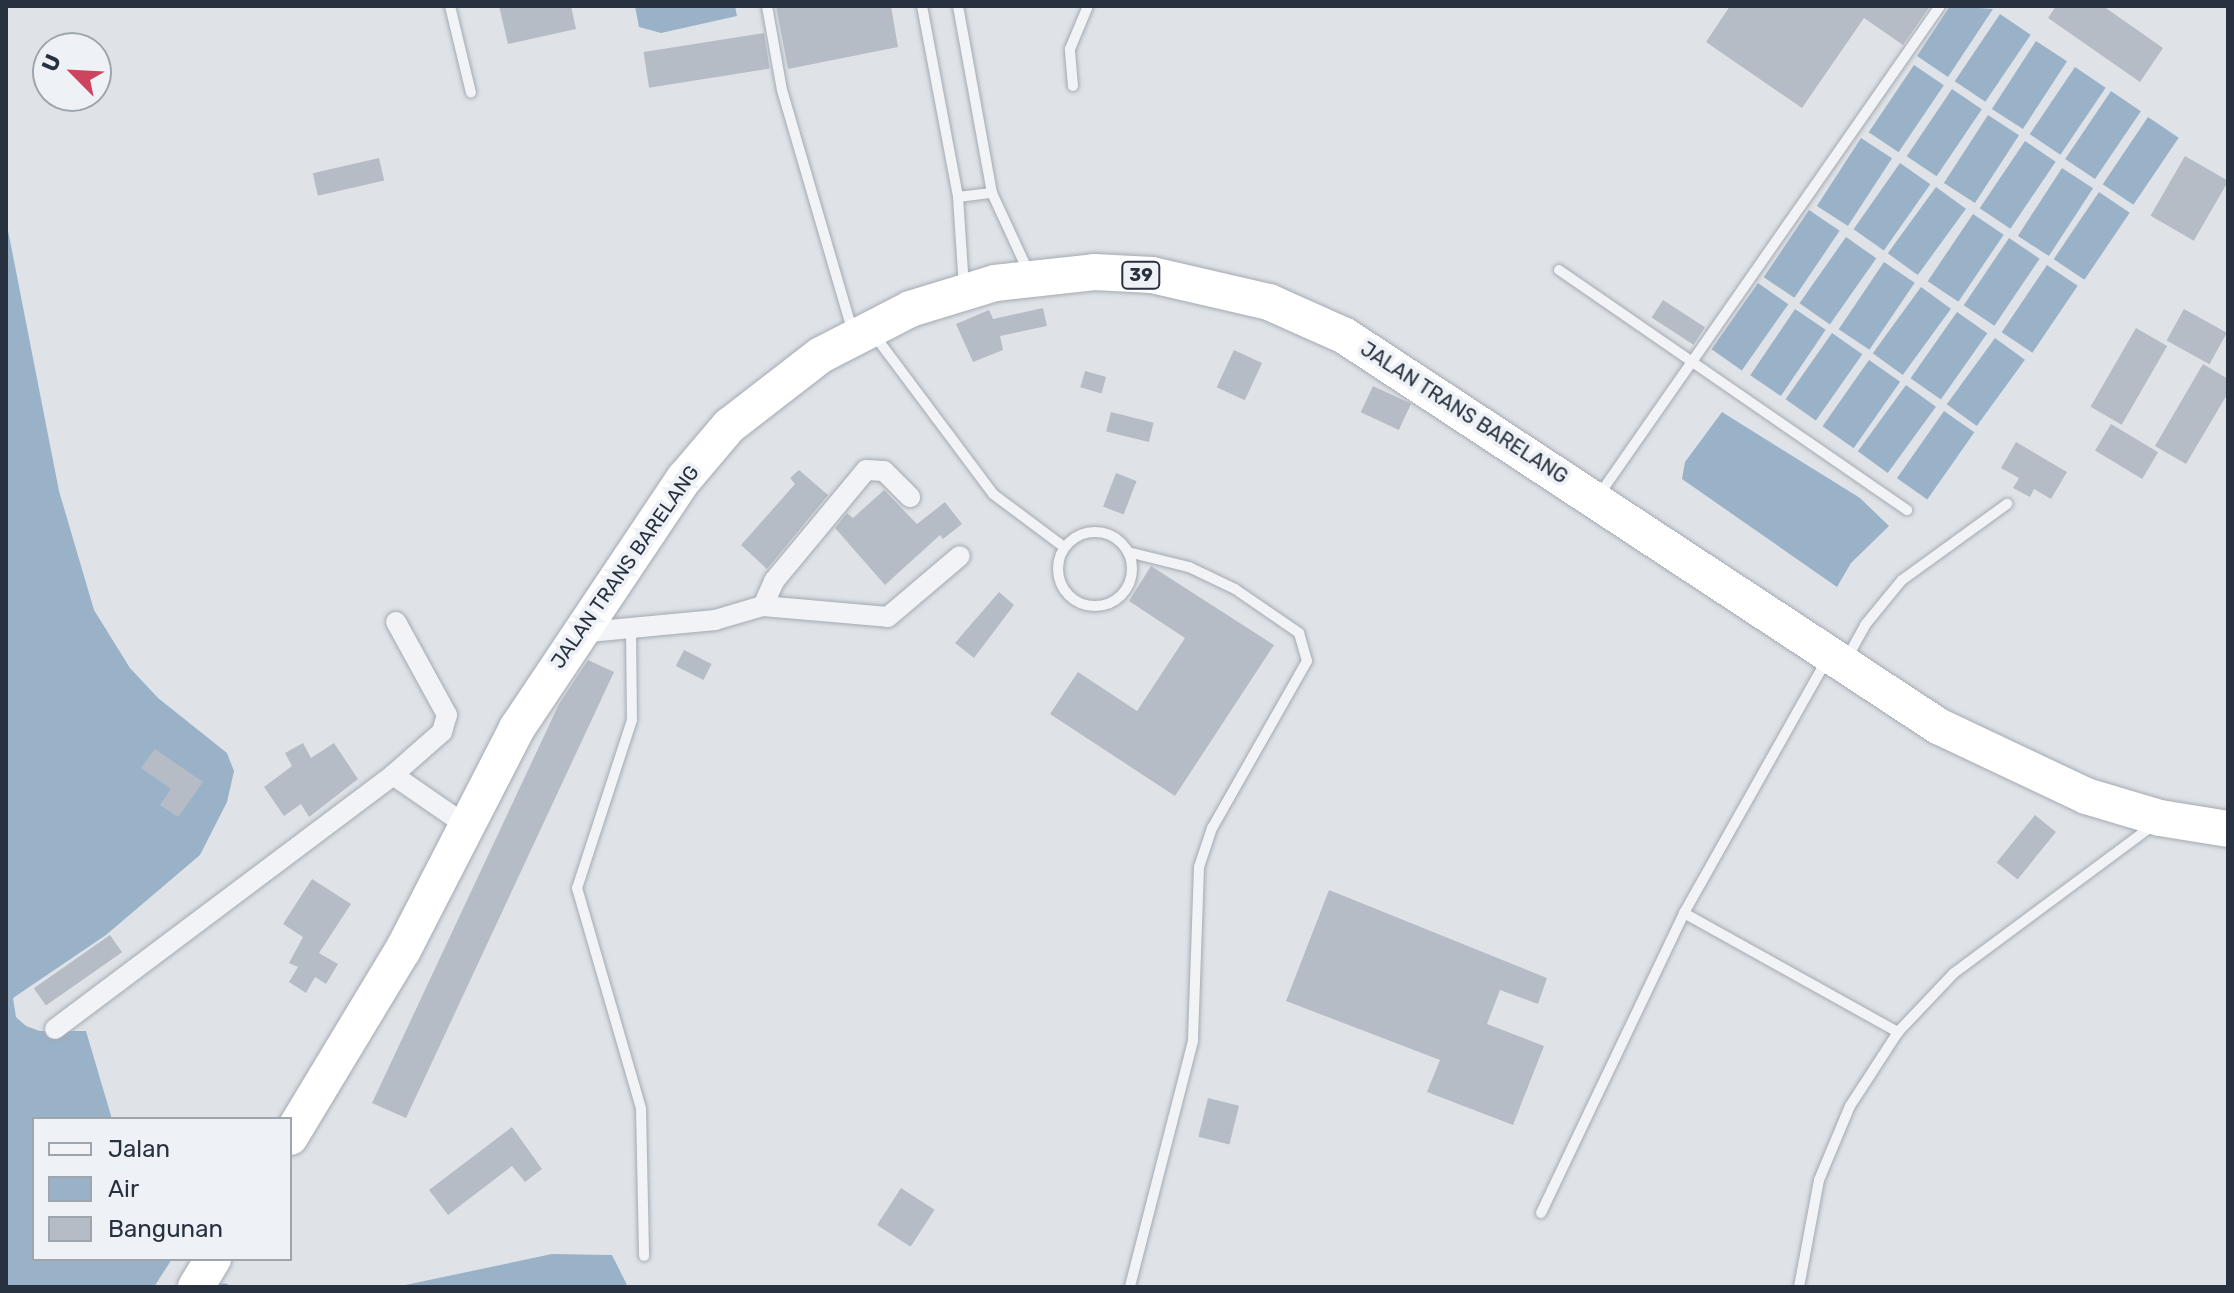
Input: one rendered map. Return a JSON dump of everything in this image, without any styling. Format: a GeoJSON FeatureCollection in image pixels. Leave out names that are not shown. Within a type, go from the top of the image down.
{"type":"FeatureCollection","features":[{"type":"Feature","properties":{"kind":"highway","name":"JALAN TRANS BARELANG"},"geometry":{"type":"LineString","coordinates":[[292,1134],[403,950],[464,824],[578,633],[668,501],[729,426],[861,332],[964,289],[1032,278],[1152,275],[1269,302],[1345,336],[1412,375],[1835,662],[1938,726],[2014,765],[2086,796],[2160,818],[2228,829]]}},
{"type":"Feature","properties":{"kind":"highway"},"geometry":{"type":"LineString","coordinates":[[196,1287],[212,1261]]}},
{"type":"Feature","properties":{"kind":"street"},"geometry":{"type":"LineString","coordinates":[[763,606],[774,581],[866,470],[884,471],[910,497]]}},
{"type":"Feature","properties":{"kind":"street"},"geometry":{"type":"LineString","coordinates":[[578,633],[715,620],[763,606],[888,617],[960,556]]}},
{"type":"Feature","properties":{"kind":"street"},"geometry":{"type":"LineString","coordinates":[[55,1029],[393,775],[442,732],[447,715],[396,622]]}},
{"type":"Feature","properties":{"kind":"street"},"geometry":{"type":"LineString","coordinates":[[393,775],[464,824]]}},
{"type":"Feature","properties":{"kind":"lane"},"geometry":{"type":"LineString","coordinates":[[450,6],[471,93]]}},
{"type":"Feature","properties":{"kind":"lane"},"geometry":{"type":"LineString","coordinates":[[767,6],[782,90],[861,332],[993,494],[1064,547]]}},
{"type":"Feature","properties":{"kind":"lane"},"geometry":{"type":"LineString","coordinates":[[922,6],[958,197],[964,289]]}},
{"type":"Feature","properties":{"kind":"lane"},"geometry":{"type":"LineString","coordinates":[[958,6],[992,193],[1032,278]]}},
{"type":"Feature","properties":{"kind":"lane"},"geometry":{"type":"LineString","coordinates":[[1073,86],[1070,49],[1088,6]]}},
{"type":"Feature","properties":{"kind":"lane"},"geometry":{"type":"LineString","coordinates":[[1596,500],[1940,6]]}},
{"type":"Feature","properties":{"kind":"lane"},"geometry":{"type":"LineString","coordinates":[[958,197],[992,193]]}},
{"type":"Feature","properties":{"kind":"lane"},"geometry":{"type":"LineString","coordinates":[[1559,270],[1907,510]]}},
{"type":"Feature","properties":{"kind":"lane"},"geometry":{"type":"LineString","coordinates":[[1541,1213],[1684,913],[1835,662],[1902,580],[2007,504]]}},
{"type":"Feature","properties":{"kind":"lane"},"geometry":{"type":"LineString","coordinates":[[1098,532],[1121,542],[1128,552],[1132,564],[1126,589],[1097,607],[1075,601],[1060,583],[1064,547],[1085,533],[1098,532]]}},
{"type":"Feature","properties":{"kind":"lane"},"geometry":{"type":"LineString","coordinates":[[1128,552],[1189,567],[1235,589],[1299,633],[1307,661],[1212,828],[1199,867],[1193,1041],[1130,1287]]}},
{"type":"Feature","properties":{"kind":"lane"},"geometry":{"type":"LineString","coordinates":[[631,629],[632,720],[577,888],[641,1109],[644,1256]]}},
{"type":"Feature","properties":{"kind":"lane"},"geometry":{"type":"LineString","coordinates":[[1799,1287],[1819,1180],[1850,1106],[1898,1032],[1954,973],[2160,818]]}},
{"type":"Feature","properties":{"kind":"lane"},"geometry":{"type":"LineString","coordinates":[[1684,913],[1898,1032]]}},
{"type":"Feature","properties":{"kind":"water"},"geometry":{"type":"Polygon","coordinates":[[[635,6],[735,6],[737,16],[661,33],[639,27],[635,6]]]}},
{"type":"Feature","properties":{"kind":"water"},"geometry":{"type":"Polygon","coordinates":[[[1950,6],[1993,9],[1948,77],[1917,56],[1950,6]]]}},
{"type":"Feature","properties":{"kind":"water"},"geometry":{"type":"Polygon","coordinates":[[[2000,14],[2031,35],[1985,102],[1955,81],[2000,14]]]}},
{"type":"Feature","properties":{"kind":"water"},"geometry":{"type":"Polygon","coordinates":[[[2036,41],[2067,61],[2023,129],[1992,109],[2036,41]]]}},
{"type":"Feature","properties":{"kind":"water"},"geometry":{"type":"Polygon","coordinates":[[[1914,65],[1944,85],[1899,152],[1869,132],[1914,65]]]}},
{"type":"Feature","properties":{"kind":"water"},"geometry":{"type":"Polygon","coordinates":[[[2075,67],[2106,88],[2060,155],[2030,134],[2075,67]]]}},
{"type":"Feature","properties":{"kind":"water"},"geometry":{"type":"Polygon","coordinates":[[[1952,89],[1982,109],[1937,176],[1907,156],[1952,89]]]}},
{"type":"Feature","properties":{"kind":"water"},"geometry":{"type":"Polygon","coordinates":[[[2111,91],[2141,111],[2095,179],[2065,159],[2111,91]]]}},
{"type":"Feature","properties":{"kind":"water"},"geometry":{"type":"Polygon","coordinates":[[[1988,115],[2019,135],[1975,203],[1944,183],[1988,115]]]}},
{"type":"Feature","properties":{"kind":"water"},"geometry":{"type":"Polygon","coordinates":[[[2148,117],[2179,138],[2133,205],[2103,184],[2148,117]]]}},
{"type":"Feature","properties":{"kind":"water"},"geometry":{"type":"Polygon","coordinates":[[[1861,138],[1892,158],[1848,226],[1817,206],[1861,138]]]}},
{"type":"Feature","properties":{"kind":"water"},"geometry":{"type":"Polygon","coordinates":[[[2025,141],[2056,162],[2010,229],[1980,208],[2025,141]]]}},
{"type":"Feature","properties":{"kind":"water"},"geometry":{"type":"Polygon","coordinates":[[[1900,163],[1930,184],[1884,251],[1854,229],[1900,163]]]}},
{"type":"Feature","properties":{"kind":"water"},"geometry":{"type":"Polygon","coordinates":[[[2062,168],[2093,188],[2049,256],[2018,236],[2062,168]]]}},
{"type":"Feature","properties":{"kind":"water"},"geometry":{"type":"Polygon","coordinates":[[[1936,187],[1966,209],[1918,275],[1888,253],[1936,187]]]}},
{"type":"Feature","properties":{"kind":"water"},"geometry":{"type":"Polygon","coordinates":[[[2099,192],[2130,213],[2084,280],[2054,259],[2099,192]]]}},
{"type":"Feature","properties":{"kind":"water"},"geometry":{"type":"Polygon","coordinates":[[[1809,210],[1840,231],[1794,298],[1764,277],[1809,210]]]}},
{"type":"Feature","properties":{"kind":"water"},"geometry":{"type":"Polygon","coordinates":[[[1973,214],[2004,235],[1958,302],[1928,281],[1973,214]]]}},
{"type":"Feature","properties":{"kind":"water"},"geometry":{"type":"Polygon","coordinates":[[[6,220],[59,491],[94,610],[130,668],[158,698],[227,753],[234,771],[227,802],[200,855],[106,935],[13,998],[16,1017],[26,1026],[40,1031],[86,1031],[111,1117],[32,1117],[32,1261],[181,1261],[233,1287],[6,1287],[6,220]]]}},
{"type":"Feature","properties":{"kind":"water"},"geometry":{"type":"Polygon","coordinates":[[[1846,237],[1876,258],[1830,325],[1800,303],[1846,237]]]}},
{"type":"Feature","properties":{"kind":"water"},"geometry":{"type":"Polygon","coordinates":[[[2009,238],[2040,259],[1994,326],[1964,305],[2009,238]]]}},
{"type":"Feature","properties":{"kind":"water"},"geometry":{"type":"Polygon","coordinates":[[[1884,262],[1915,283],[1869,350],[1839,329],[1884,262]]]}},
{"type":"Feature","properties":{"kind":"water"},"geometry":{"type":"Polygon","coordinates":[[[2047,265],[2078,286],[2032,353],[2002,332],[2047,265]]]}},
{"type":"Feature","properties":{"kind":"water"},"geometry":{"type":"Polygon","coordinates":[[[1758,283],[1788,304],[1742,371],[1712,349],[1758,283]]]}},
{"type":"Feature","properties":{"kind":"water"},"geometry":{"type":"Polygon","coordinates":[[[1921,287],[1951,309],[1903,375],[1873,353],[1921,287]]]}},
{"type":"Feature","properties":{"kind":"water"},"geometry":{"type":"Polygon","coordinates":[[[1795,309],[1826,330],[1781,396],[1750,375],[1795,309]]]}},
{"type":"Feature","properties":{"kind":"water"},"geometry":{"type":"Polygon","coordinates":[[[1957,312],[1987,333],[1941,400],[1911,378],[1957,312]]]}},
{"type":"Feature","properties":{"kind":"water"},"geometry":{"type":"Polygon","coordinates":[[[1832,333],[1862,354],[1816,421],[1786,399],[1832,333]]]}},
{"type":"Feature","properties":{"kind":"water"},"geometry":{"type":"Polygon","coordinates":[[[1995,338],[2025,360],[1977,426],[1947,404],[1995,338]]]}},
{"type":"Feature","properties":{"kind":"water"},"geometry":{"type":"Polygon","coordinates":[[[1869,360],[1900,382],[1854,448],[1823,426],[1869,360]]]}},
{"type":"Feature","properties":{"kind":"water"},"geometry":{"type":"Polygon","coordinates":[[[1906,385],[1936,407],[1888,473],[1858,451],[1906,385]]]}},
{"type":"Feature","properties":{"kind":"water"},"geometry":{"type":"Polygon","coordinates":[[[1944,411],[1974,432],[1927,499],[1897,478],[1944,411]]]}},
{"type":"Feature","properties":{"kind":"water"},"geometry":{"type":"Polygon","coordinates":[[[1722,412],[1860,498],[1889,526],[1851,563],[1837,587],[1682,479],[1685,462],[1722,412]]]}},
{"type":"Feature","properties":{"kind":"water"},"geometry":{"type":"Polygon","coordinates":[[[552,1254],[612,1255],[628,1287],[396,1287],[552,1254]]]}},
{"type":"Feature","properties":{"kind":"pier"},"geometry":{"type":"Polygon","coordinates":[[[171,1261],[188,1261],[234,1283],[154,1287],[171,1261]]]}},
{"type":"Feature","properties":{"kind":"building"},"geometry":{"type":"Polygon","coordinates":[[[499,6],[571,6],[576,29],[508,44],[499,6]]]}},
{"type":"Feature","properties":{"kind":"building"},"geometry":{"type":"Polygon","coordinates":[[[776,6],[891,6],[898,47],[788,69],[776,6]]]}},
{"type":"Feature","properties":{"kind":"building"},"geometry":{"type":"Polygon","coordinates":[[[1730,6],[1930,6],[1903,45],[1864,18],[1802,108],[1706,42],[1730,6]]]}},
{"type":"Feature","properties":{"kind":"building"},"geometry":{"type":"Polygon","coordinates":[[[2056,6],[2103,6],[2163,48],[2140,82],[2048,18],[2056,6]]]}},
{"type":"Feature","properties":{"kind":"building"},"geometry":{"type":"Polygon","coordinates":[[[764,33],[770,69],[649,88],[644,52],[764,33]]]}},
{"type":"Feature","properties":{"kind":"building"},"geometry":{"type":"Polygon","coordinates":[[[2185,156],[2228,181],[2194,241],[2150,216],[2185,156]]]}},
{"type":"Feature","properties":{"kind":"building"},"geometry":{"type":"Polygon","coordinates":[[[379,158],[384,180],[318,196],[313,173],[379,158]]]}},
{"type":"Feature","properties":{"kind":"building"},"geometry":{"type":"Polygon","coordinates":[[[1663,300],[1705,327],[1693,345],[1652,318],[1663,300]]]}},
{"type":"Feature","properties":{"kind":"building"},"geometry":{"type":"Polygon","coordinates":[[[1043,308],[1047,326],[1000,336],[1003,350],[973,362],[956,324],[989,310],[993,319],[1043,308]]]}},
{"type":"Feature","properties":{"kind":"building"},"geometry":{"type":"Polygon","coordinates":[[[2184,309],[2227,333],[2209,364],[2167,340],[2184,309]]]}},
{"type":"Feature","properties":{"kind":"building"},"geometry":{"type":"Polygon","coordinates":[[[2136,328],[2167,346],[2122,425],[2090,407],[2136,328]]]}},
{"type":"Feature","properties":{"kind":"building"},"geometry":{"type":"Polygon","coordinates":[[[1234,350],[1262,363],[1245,400],[1217,387],[1234,350]]]}},
{"type":"Feature","properties":{"kind":"building"},"geometry":{"type":"Polygon","coordinates":[[[2203,364],[2228,379],[2228,393],[2186,464],[2155,446],[2203,364]]]}},
{"type":"Feature","properties":{"kind":"building"},"geometry":{"type":"Polygon","coordinates":[[[1085,371],[1106,377],[1101,393],[1080,387],[1085,371]]]}},
{"type":"Feature","properties":{"kind":"building"},"geometry":{"type":"Polygon","coordinates":[[[1373,386],[1411,404],[1399,430],[1361,412],[1373,386]]]}},
{"type":"Feature","properties":{"kind":"building"},"geometry":{"type":"Polygon","coordinates":[[[1111,412],[1154,423],[1149,442],[1106,431],[1111,412]]]}},
{"type":"Feature","properties":{"kind":"building"},"geometry":{"type":"Polygon","coordinates":[[[2111,424],[2158,452],[2142,479],[2095,451],[2111,424]]]}},
{"type":"Feature","properties":{"kind":"building"},"geometry":{"type":"Polygon","coordinates":[[[2016,442],[2067,472],[2051,499],[2034,489],[2030,497],[2013,488],[2019,478],[2001,468],[2016,442]]]}},
{"type":"Feature","properties":{"kind":"building"},"geometry":{"type":"Polygon","coordinates":[[[799,470],[828,495],[767,569],[741,545],[795,484],[790,478],[799,470]]]}},
{"type":"Feature","properties":{"kind":"building"},"geometry":{"type":"Polygon","coordinates":[[[1116,473],[1137,481],[1124,514],[1103,507],[1116,473]]]}},
{"type":"Feature","properties":{"kind":"building"},"geometry":{"type":"Polygon","coordinates":[[[884,490],[917,524],[945,502],[962,524],[943,539],[940,535],[885,585],[835,528],[847,513],[853,518],[884,490]]]}},
{"type":"Feature","properties":{"kind":"building"},"geometry":{"type":"Polygon","coordinates":[[[1151,566],[1274,645],[1175,796],[1050,714],[1078,672],[1137,711],[1185,638],[1129,601],[1151,566]]]}},
{"type":"Feature","properties":{"kind":"building"},"geometry":{"type":"Polygon","coordinates":[[[999,592],[1014,605],[974,658],[955,643],[999,592]]]}},
{"type":"Feature","properties":{"kind":"building"},"geometry":{"type":"Polygon","coordinates":[[[684,650],[712,664],[703,680],[676,666],[684,650]]]}},
{"type":"Feature","properties":{"kind":"building"},"geometry":{"type":"Polygon","coordinates":[[[588,660],[614,672],[406,1118],[372,1103],[559,704],[588,660]]]}},
{"type":"Feature","properties":{"kind":"building"},"geometry":{"type":"Polygon","coordinates":[[[303,743],[311,758],[334,743],[358,779],[309,817],[301,804],[284,816],[264,787],[292,766],[285,753],[303,743]]]}},
{"type":"Feature","properties":{"kind":"building"},"geometry":{"type":"Polygon","coordinates":[[[155,749],[203,782],[178,817],[160,805],[171,789],[141,768],[155,749]]]}},
{"type":"Feature","properties":{"kind":"building"},"geometry":{"type":"Polygon","coordinates":[[[2035,815],[2056,832],[2018,879],[1997,862],[2035,815]]]}},
{"type":"Feature","properties":{"kind":"building"},"geometry":{"type":"Polygon","coordinates":[[[312,879],[351,904],[319,953],[338,964],[326,984],[315,977],[306,993],[289,982],[298,967],[289,963],[303,937],[283,924],[312,879]]]}},
{"type":"Feature","properties":{"kind":"building"},"geometry":{"type":"Polygon","coordinates":[[[1329,890],[1547,978],[1538,1004],[1500,990],[1487,1024],[1544,1046],[1513,1125],[1427,1092],[1440,1060],[1286,1001],[1329,890]]]}},
{"type":"Feature","properties":{"kind":"building"},"geometry":{"type":"Polygon","coordinates":[[[110,935],[122,952],[46,1006],[34,988],[110,935]]]}},
{"type":"Feature","properties":{"kind":"building"},"geometry":{"type":"Polygon","coordinates":[[[1208,1098],[1239,1106],[1229,1145],[1198,1137],[1208,1098]]]}},
{"type":"Feature","properties":{"kind":"building"},"geometry":{"type":"Polygon","coordinates":[[[512,1127],[542,1169],[525,1182],[512,1166],[448,1215],[429,1190],[512,1127]]]}},
{"type":"Feature","properties":{"kind":"building"},"geometry":{"type":"Polygon","coordinates":[[[901,1188],[935,1210],[911,1247],[877,1225],[901,1188]]]}}]}
